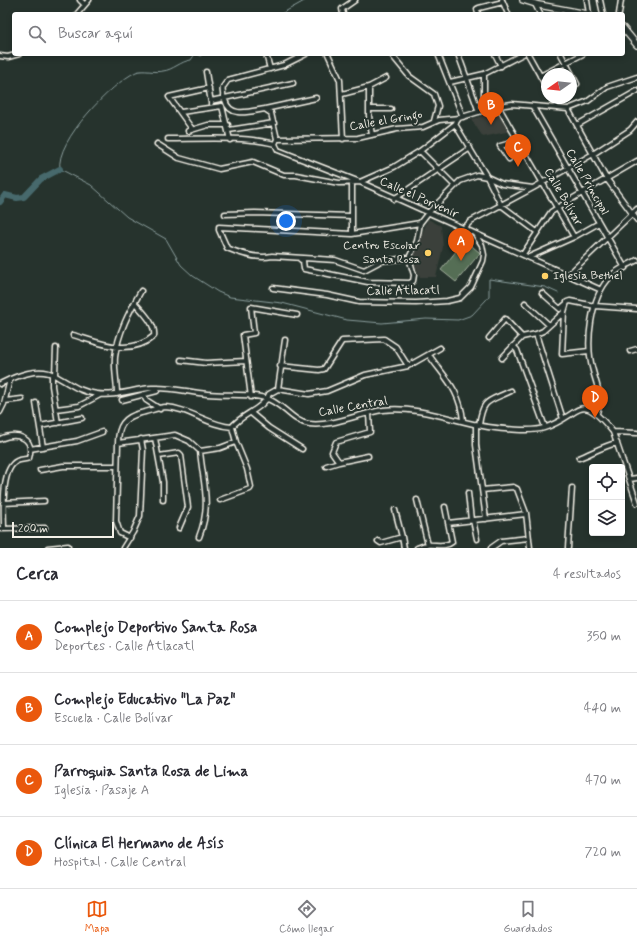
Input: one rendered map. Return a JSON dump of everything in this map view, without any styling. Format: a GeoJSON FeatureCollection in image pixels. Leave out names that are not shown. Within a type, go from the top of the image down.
{"type":"FeatureCollection","features":[{"type":"Feature","properties":{"kind":"street"},"geometry":{"type":"LineString","coordinates":[[80,0],[84,4]]}},
{"type":"Feature","properties":{"kind":"street"},"geometry":{"type":"LineString","coordinates":[[78,12],[89,0]]}},
{"type":"Feature","properties":{"kind":"street"},"geometry":{"type":"LineString","coordinates":[[343,12],[342,9],[355,0]]}},
{"type":"Feature","properties":{"kind":"street"},"geometry":{"type":"LineString","coordinates":[[587,0],[588,12]]}},
{"type":"Feature","properties":{"kind":"street"},"geometry":{"type":"LineString","coordinates":[[600,0],[603,12]]}},
{"type":"Feature","properties":{"kind":"street"},"geometry":{"type":"LineString","coordinates":[[619,12],[621,0]]}},
{"type":"Feature","properties":{"kind":"street"},"geometry":{"type":"LineString","coordinates":[[478,12],[479,8],[503,1],[507,12]]}},
{"type":"Feature","properties":{"kind":"street"},"geometry":{"type":"LineString","coordinates":[[526,1],[577,12]]}},
{"type":"Feature","properties":{"kind":"street"},"geometry":{"type":"LineString","coordinates":[[535,4],[539,12]]}},
{"type":"Feature","properties":{"kind":"street"},"geometry":{"type":"LineString","coordinates":[[625,30],[637,45]]}},
{"type":"Feature","properties":{"kind":"street"},"geometry":{"type":"LineString","coordinates":[[0,56],[12,56]]}},
{"type":"Feature","properties":{"kind":"street"},"geometry":{"type":"LineString","coordinates":[[266,56],[270,70]]}},
{"type":"Feature","properties":{"kind":"street"},"geometry":{"type":"LineString","coordinates":[[302,56],[270,70],[228,80],[223,90],[224,98],[230,109],[238,113],[316,98]]}},
{"type":"Feature","properties":{"kind":"street"},"geometry":{"type":"LineString","coordinates":[[331,56],[340,80],[342,94],[343,139]]}},
{"type":"Feature","properties":{"kind":"street"},"geometry":{"type":"LineString","coordinates":[[393,56],[409,76],[434,94],[438,106],[434,121]]}},
{"type":"Feature","properties":{"kind":"street"},"geometry":{"type":"LineString","coordinates":[[156,144],[179,158],[219,169],[254,162],[284,175],[296,175],[339,183],[360,182],[394,167],[420,151],[461,118],[450,82],[439,56]]}},
{"type":"Feature","properties":{"kind":"street"},"geometry":{"type":"LineString","coordinates":[[459,56],[479,112]]}},
{"type":"Feature","properties":{"kind":"street"},"geometry":{"type":"LineString","coordinates":[[496,56],[501,66]]}},
{"type":"Feature","properties":{"kind":"street"},"geometry":{"type":"LineString","coordinates":[[450,82],[484,74],[519,56]]}},
{"type":"Feature","properties":{"kind":"street"},"geometry":{"type":"LineString","coordinates":[[529,56],[540,76],[579,56]]}},
{"type":"Feature","properties":{"kind":"street"},"geometry":{"type":"LineString","coordinates":[[562,56],[569,68]]}},
{"type":"Feature","properties":{"kind":"street"},"geometry":{"type":"LineString","coordinates":[[206,72],[213,107]]}},
{"type":"Feature","properties":{"kind":"street"},"geometry":{"type":"LineString","coordinates":[[484,74],[484,110]]}},
{"type":"Feature","properties":{"kind":"street"},"geometry":{"type":"LineString","coordinates":[[342,94],[369,87],[386,78]]}},
{"type":"Feature","properties":{"kind":"street"},"geometry":{"type":"LineString","coordinates":[[637,78],[607,87],[588,101],[568,109],[606,178],[637,220]]}},
{"type":"Feature","properties":{"kind":"street"},"geometry":{"type":"LineString","coordinates":[[211,101],[293,84]]}},
{"type":"Feature","properties":{"kind":"street"},"geometry":{"type":"LineString","coordinates":[[369,87],[372,135]]}},
{"type":"Feature","properties":{"kind":"street"},"geometry":{"type":"LineString","coordinates":[[209,88],[168,97],[181,112],[190,130],[208,125],[228,125]]}},
{"type":"Feature","properties":{"kind":"street"},"geometry":{"type":"LineString","coordinates":[[576,125],[637,91]]}},
{"type":"Feature","properties":{"kind":"street","name":"Calle el Gringo"},"geometry":{"type":"LineString","coordinates":[[277,138],[343,139],[372,135],[397,129],[423,127],[434,121],[461,118],[498,106],[512,104],[568,109]]}},
{"type":"Feature","properties":{"kind":"street"},"geometry":{"type":"LineString","coordinates":[[555,104],[557,108]]}},
{"type":"Feature","properties":{"kind":"street","name":"Calle Bolívar"},"geometry":{"type":"LineString","coordinates":[[498,106],[574,237]]}},
{"type":"Feature","properties":{"kind":"street"},"geometry":{"type":"LineString","coordinates":[[181,112],[223,107],[230,140]]}},
{"type":"Feature","properties":{"kind":"street","name":"Calle Principal"},"geometry":{"type":"LineString","coordinates":[[533,107],[625,268]]}},
{"type":"Feature","properties":{"kind":"street"},"geometry":{"type":"LineString","coordinates":[[265,109],[271,113],[274,123],[277,138],[275,146]]}},
{"type":"Feature","properties":{"kind":"street"},"geometry":{"type":"LineString","coordinates":[[370,109],[391,110]]}},
{"type":"Feature","properties":{"kind":"street"},"geometry":{"type":"LineString","coordinates":[[463,229],[471,221],[593,154],[630,130],[637,122]]}},
{"type":"Feature","properties":{"kind":"street"},"geometry":{"type":"LineString","coordinates":[[229,130],[274,123]]}},
{"type":"Feature","properties":{"kind":"street"},"geometry":{"type":"LineString","coordinates":[[455,124],[487,177],[501,205],[537,232]]}},
{"type":"Feature","properties":{"kind":"street","name":"Calle el Porvenir"},"geometry":{"type":"LineString","coordinates":[[168,139],[267,142],[275,146],[278,150],[360,182],[427,214],[523,254],[599,289]]}},
{"type":"Feature","properties":{"kind":"street"},"geometry":{"type":"LineString","coordinates":[[509,159],[500,146],[518,141]]}},
{"type":"Feature","properties":{"kind":"street"},"geometry":{"type":"LineString","coordinates":[[394,199],[470,148]]}},
{"type":"Feature","properties":{"kind":"street"},"geometry":{"type":"LineString","coordinates":[[420,151],[455,186]]}},
{"type":"Feature","properties":{"kind":"street"},"geometry":{"type":"LineString","coordinates":[[523,254],[550,214],[557,208],[637,161]]}},
{"type":"Feature","properties":{"kind":"street"},"geometry":{"type":"LineString","coordinates":[[300,259],[303,261],[304,269],[334,274],[355,280],[387,283],[410,283],[413,281],[414,275],[409,258],[417,241],[420,222],[455,186],[468,177],[481,175],[502,184],[533,188]]}},
{"type":"Feature","properties":{"kind":"street"},"geometry":{"type":"LineString","coordinates":[[352,183],[352,234]]}},
{"type":"Feature","properties":{"kind":"street"},"geometry":{"type":"LineString","coordinates":[[568,275],[637,209]]}},
{"type":"Feature","properties":{"kind":"street"},"geometry":{"type":"LineString","coordinates":[[225,214],[255,213],[351,216]]}},
{"type":"Feature","properties":{"kind":"street"},"geometry":{"type":"LineString","coordinates":[[409,258],[381,261],[364,270],[335,260],[300,259],[272,256],[265,258],[238,253],[227,248],[219,229],[352,234],[420,222]]}},
{"type":"Feature","properties":{"kind":"street"},"geometry":{"type":"LineString","coordinates":[[528,257],[574,237],[599,223]]}},
{"type":"Feature","properties":{"kind":"street","name":"Calle Atlacatl"},"geometry":{"type":"LineString","coordinates":[[273,288],[327,295],[359,302],[416,303],[448,301],[460,298],[471,287],[483,261],[484,255],[482,245],[475,234]]}},
{"type":"Feature","properties":{"kind":"street"},"geometry":{"type":"LineString","coordinates":[[637,260],[612,274],[599,289],[588,345],[593,372],[599,386],[600,399],[598,413],[613,432],[637,503]]}},
{"type":"Feature","properties":{"kind":"street"},"geometry":{"type":"LineString","coordinates":[[117,394],[115,365],[117,348],[125,320],[141,291]]}},
{"type":"Feature","properties":{"kind":"street"},"geometry":{"type":"LineString","coordinates":[[542,293],[560,309],[567,302],[573,301],[595,306],[637,309]]}},
{"type":"Feature","properties":{"kind":"street"},"geometry":{"type":"LineString","coordinates":[[525,302],[549,325]]}},
{"type":"Feature","properties":{"kind":"street"},"geometry":{"type":"LineString","coordinates":[[567,302],[564,312],[562,354],[589,351]]}},
{"type":"Feature","properties":{"kind":"street"},"geometry":{"type":"LineString","coordinates":[[73,335],[117,348],[141,344],[154,336],[154,329],[145,315],[134,303]]}},
{"type":"Feature","properties":{"kind":"street"},"geometry":{"type":"LineString","coordinates":[[251,396],[243,335],[254,333],[251,307],[297,316]]}},
{"type":"Feature","properties":{"kind":"street"},"geometry":{"type":"LineString","coordinates":[[502,358],[522,337],[536,334],[564,312]]}},
{"type":"Feature","properties":{"kind":"street"},"geometry":{"type":"LineString","coordinates":[[489,338],[506,319],[522,337]]}},
{"type":"Feature","properties":{"kind":"street"},"geometry":{"type":"LineString","coordinates":[[536,334],[563,418]]}},
{"type":"Feature","properties":{"kind":"street"},"geometry":{"type":"LineString","coordinates":[[280,366],[319,370],[324,369],[342,341],[384,338],[396,347],[408,366]]}},
{"type":"Feature","properties":{"kind":"street"},"geometry":{"type":"LineString","coordinates":[[278,389],[280,366],[285,340]]}},
{"type":"Feature","properties":{"kind":"street"},"geometry":{"type":"LineString","coordinates":[[513,346],[517,350],[545,427]]}},
{"type":"Feature","properties":{"kind":"street"},"geometry":{"type":"LineString","coordinates":[[56,348],[54,375],[58,422]]}},
{"type":"Feature","properties":{"kind":"street"},"geometry":{"type":"LineString","coordinates":[[130,538],[120,533],[116,521],[117,466],[118,432],[123,422],[133,415],[171,408],[187,412],[223,427],[232,427],[251,413],[267,398],[269,394],[278,389],[318,393],[334,389],[365,375],[408,366],[440,348]]}},
{"type":"Feature","properties":{"kind":"street"},"geometry":{"type":"LineString","coordinates":[[630,351],[637,349]]}},
{"type":"Feature","properties":{"kind":"street"},"geometry":{"type":"LineString","coordinates":[[429,354],[454,388],[463,420]]}},
{"type":"Feature","properties":{"kind":"street"},"geometry":{"type":"LineString","coordinates":[[181,360],[206,364],[246,361]]}},
{"type":"Feature","properties":{"kind":"street"},"geometry":{"type":"LineString","coordinates":[[0,384],[10,379],[35,372],[54,375]]}},
{"type":"Feature","properties":{"kind":"street","name":"Calle Central"},"geometry":{"type":"LineString","coordinates":[[54,375],[72,387],[101,395],[158,388],[178,388],[206,394],[267,398],[281,406],[298,420],[311,424],[382,410],[411,409],[477,424],[528,429],[545,427],[579,408],[586,408],[598,413]]}},
{"type":"Feature","properties":{"kind":"street"},"geometry":{"type":"LineString","coordinates":[[0,412],[5,400],[10,379]]}},
{"type":"Feature","properties":{"kind":"street"},"geometry":{"type":"LineString","coordinates":[[122,400],[157,391],[158,388]]}},
{"type":"Feature","properties":{"kind":"street"},"geometry":{"type":"LineString","coordinates":[[486,519],[476,445],[477,424],[484,404],[510,391]]}},
{"type":"Feature","properties":{"kind":"street"},"geometry":{"type":"LineString","coordinates":[[143,394],[146,400],[160,409]]}},
{"type":"Feature","properties":{"kind":"street"},"geometry":{"type":"LineString","coordinates":[[56,409],[79,406],[101,395]]}},
{"type":"Feature","properties":{"kind":"street"},"geometry":{"type":"LineString","coordinates":[[5,400],[22,399]]}},
{"type":"Feature","properties":{"kind":"street"},"geometry":{"type":"LineString","coordinates":[[36,403],[43,446]]}},
{"type":"Feature","properties":{"kind":"street"},"geometry":{"type":"LineString","coordinates":[[251,413],[269,428],[302,449]]}},
{"type":"Feature","properties":{"kind":"street"},"geometry":{"type":"LineString","coordinates":[[339,462],[332,452],[333,445],[336,442],[370,432],[369,413]]}},
{"type":"Feature","properties":{"kind":"street"},"geometry":{"type":"LineString","coordinates":[[40,426],[82,418]]}},
{"type":"Feature","properties":{"kind":"street"},"geometry":{"type":"LineString","coordinates":[[220,500],[250,489],[251,487],[247,469],[236,442],[232,427]]}},
{"type":"Feature","properties":{"kind":"street"},"geometry":{"type":"LineString","coordinates":[[30,449],[77,441],[102,432]]}},
{"type":"Feature","properties":{"kind":"street"},"geometry":{"type":"LineString","coordinates":[[613,432],[637,433]]}},
{"type":"Feature","properties":{"kind":"street"},"geometry":{"type":"LineString","coordinates":[[118,443],[175,435],[189,441],[200,451],[207,504],[206,517],[199,537]]}},
{"type":"Feature","properties":{"kind":"street"},"geometry":{"type":"LineString","coordinates":[[0,440],[10,436],[19,436],[25,439],[30,449],[29,458],[18,460],[12,464],[3,488],[2,529],[45,528]]}},
{"type":"Feature","properties":{"kind":"street"},"geometry":{"type":"LineString","coordinates":[[155,438],[163,482],[163,500]]}},
{"type":"Feature","properties":{"kind":"street"},"geometry":{"type":"LineString","coordinates":[[124,548],[140,516],[143,450],[141,439]]}},
{"type":"Feature","properties":{"kind":"street"},"geometry":{"type":"LineString","coordinates":[[200,451],[220,448],[236,442]]}},
{"type":"Feature","properties":{"kind":"street"},"geometry":{"type":"LineString","coordinates":[[579,458],[595,452],[603,447],[617,443]]}},
{"type":"Feature","properties":{"kind":"street"},"geometry":{"type":"LineString","coordinates":[[159,456],[179,453],[181,455],[188,507],[179,528]]}},
{"type":"Feature","properties":{"kind":"street"},"geometry":{"type":"LineString","coordinates":[[326,466],[368,456]]}},
{"type":"Feature","properties":{"kind":"street"},"geometry":{"type":"LineString","coordinates":[[40,470],[63,466],[117,466]]}},
{"type":"Feature","properties":{"kind":"street"},"geometry":{"type":"LineString","coordinates":[[630,479],[637,478]]}},
{"type":"Feature","properties":{"kind":"street"},"geometry":{"type":"LineString","coordinates":[[482,490],[513,487],[519,492],[526,514],[530,548]]}},
{"type":"Feature","properties":{"kind":"street"},"geometry":{"type":"LineString","coordinates":[[568,548],[572,488]]}},
{"type":"Feature","properties":{"kind":"street"},"geometry":{"type":"LineString","coordinates":[[468,493],[472,520],[477,539]]}},
{"type":"Feature","properties":{"kind":"street"},"geometry":{"type":"LineString","coordinates":[[417,500],[428,545]]}},
{"type":"Feature","properties":{"kind":"street"},"geometry":{"type":"LineString","coordinates":[[3,503],[44,501]]}},
{"type":"Feature","properties":{"kind":"street"},"geometry":{"type":"LineString","coordinates":[[417,548],[428,545],[435,547],[449,545],[452,542],[445,507]]}},
{"type":"Feature","properties":{"kind":"street"},"geometry":{"type":"LineString","coordinates":[[395,510],[404,548]]}},
{"type":"Feature","properties":{"kind":"street"},"geometry":{"type":"LineString","coordinates":[[448,523],[526,514]]}},
{"type":"Feature","properties":{"kind":"street"},"geometry":{"type":"LineString","coordinates":[[382,548],[379,542],[402,537]]}},
{"type":"Feature","properties":{"kind":"street"},"geometry":{"type":"LineString","coordinates":[[491,548],[501,541],[530,538]]}},
{"type":"Feature","properties":{"kind":"street"},"geometry":{"type":"LineString","coordinates":[[48,548],[68,546]]}},
{"type":"Feature","properties":{"kind":"shaded area"},"geometry":{"type":"Polygon","coordinates":[[[499,112],[511,131],[483,137],[471,119],[499,112]]]}},
{"type":"Feature","properties":{"kind":"shaded area","name":"Centro Escolar Santa Rosa"},"geometry":{"type":"Polygon","coordinates":[[[428,219],[441,226],[443,247],[436,277],[420,277],[412,259],[428,219]]]}},
{"type":"Feature","properties":{"kind":"green space"},"geometry":{"type":"Polygon","coordinates":[[[465,240],[480,253],[456,282],[441,270],[465,240]]]}},
{"type":"Feature","properties":{"kind":"waterway"},"geometry":{"type":"LineString","coordinates":[[285,12],[306,0]]}},
{"type":"Feature","properties":{"kind":"waterway"},"geometry":{"type":"LineString","coordinates":[[194,56],[191,60],[167,70],[136,72],[113,88],[87,114],[66,144],[61,157],[60,169],[91,185],[127,217],[166,239],[181,265],[193,276],[218,292],[230,297],[282,303],[347,320],[382,323],[426,319],[458,320],[472,315],[489,296],[489,279],[545,287],[558,293]]}},
{"type":"Feature","properties":{"kind":"waterway"},"geometry":{"type":"LineString","coordinates":[[0,202],[5,195],[17,198],[24,197],[41,179],[60,169]]}},
{"type":"Feature","properties":{"kind":"place","name":"Complejo Educativo \"La Paz\""},"geometry":{"type":"Point","coordinates":[491,125]}},
{"type":"Feature","properties":{"kind":"place","name":"Parroquia Santa Rosa de Lima"},"geometry":{"type":"Point","coordinates":[518,167]}},
{"type":"Feature","properties":{"kind":"place","name":"Centro Escolar Santa Rosa"},"geometry":{"type":"Point","coordinates":[428,253]}},
{"type":"Feature","properties":{"kind":"place","name":"Complejo Deportivo Santa Rosa"},"geometry":{"type":"Point","coordinates":[461,261]}},
{"type":"Feature","properties":{"kind":"place","name":"Iglesia Bethel"},"geometry":{"type":"Point","coordinates":[545,276]}},
{"type":"Feature","properties":{"kind":"place","name":"Clínica El Hermano de Asís"},"geometry":{"type":"Point","coordinates":[595,418]}}]}
